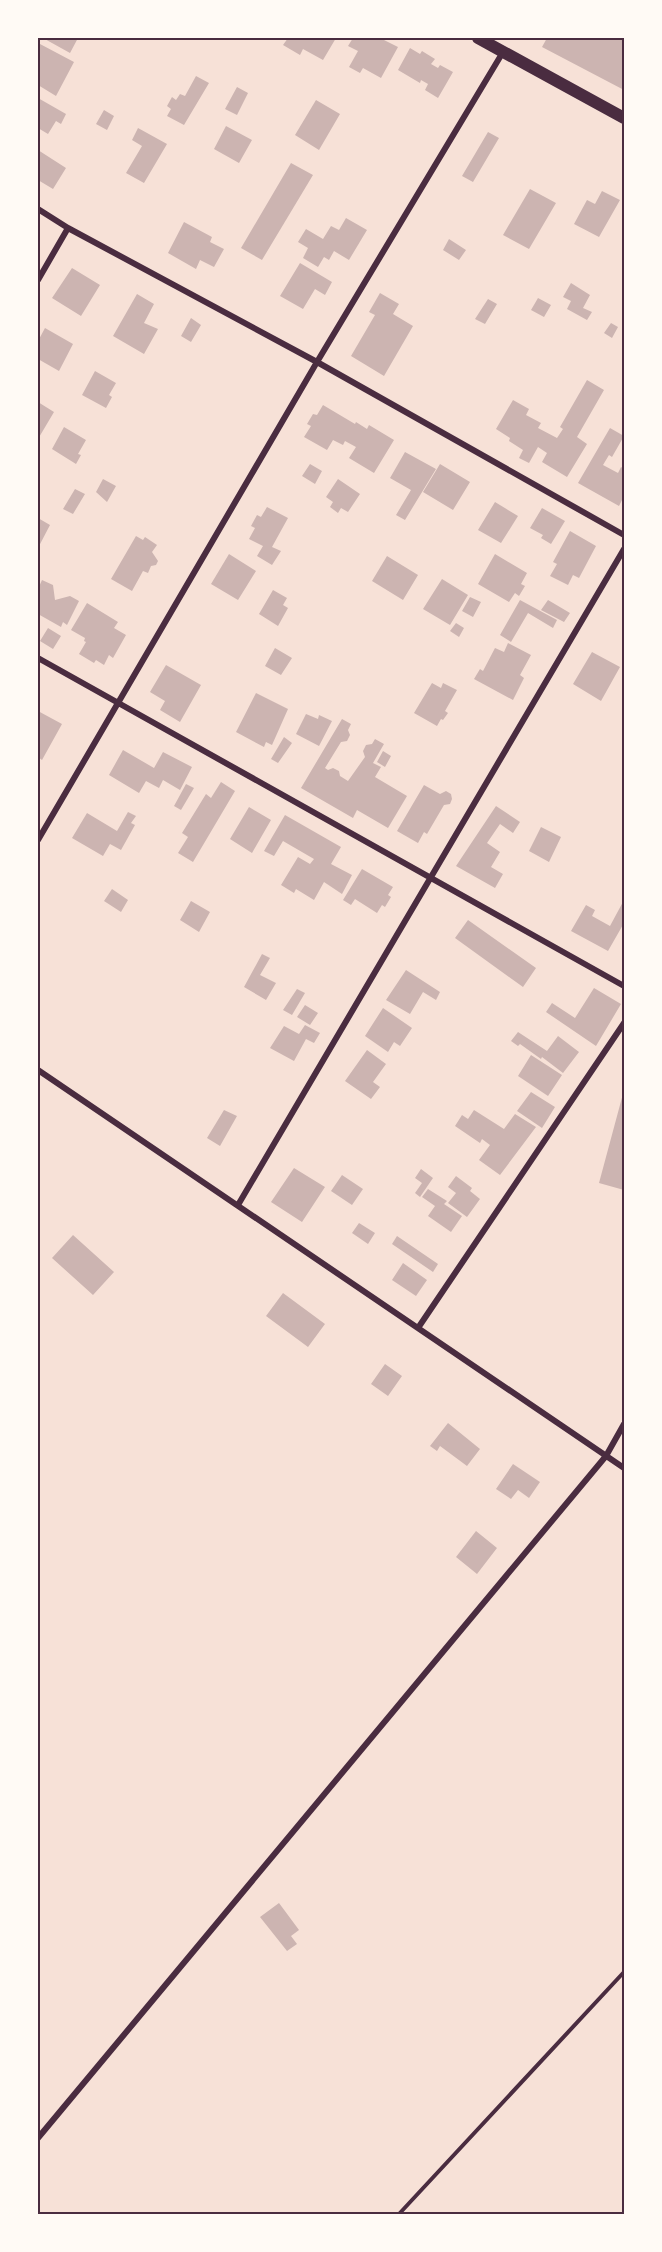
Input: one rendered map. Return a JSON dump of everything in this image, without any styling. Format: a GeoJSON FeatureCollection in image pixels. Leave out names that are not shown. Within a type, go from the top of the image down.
{"type":"FeatureCollection","features":[{"type":"Feature","properties":{"kind":"main road"},"geometry":{"type":"LineString","coordinates":[[478,38],[624,118]]}},
{"type":"Feature","properties":{"kind":"street"},"geometry":{"type":"LineString","coordinates":[[38,840],[317,362],[503,51]]}},
{"type":"Feature","properties":{"kind":"street"},"geometry":{"type":"LineString","coordinates":[[38,209],[68,228],[317,362],[624,535]]}},
{"type":"Feature","properties":{"kind":"street"},"geometry":{"type":"LineString","coordinates":[[38,280],[68,228]]}},
{"type":"Feature","properties":{"kind":"street"},"geometry":{"type":"LineString","coordinates":[[238,1205],[432,879],[624,549]]}},
{"type":"Feature","properties":{"kind":"street"},"geometry":{"type":"LineString","coordinates":[[38,658],[624,986]]}},
{"type":"Feature","properties":{"kind":"street"},"geometry":{"type":"LineString","coordinates":[[418,1328],[624,1023]]}},
{"type":"Feature","properties":{"kind":"street"},"geometry":{"type":"LineString","coordinates":[[38,1070],[624,1468]]}},
{"type":"Feature","properties":{"kind":"street"},"geometry":{"type":"LineString","coordinates":[[38,2138],[606,1456],[624,1424]]}},
{"type":"Feature","properties":{"kind":"path"},"geometry":{"type":"LineString","coordinates":[[399,2214],[624,1972]]}},
{"type":"Feature","properties":{"kind":"building"},"geometry":{"type":"Polygon","coordinates":[[[43,38],[78,38],[70,53],[43,38]]]}},
{"type":"Feature","properties":{"kind":"building"},"geometry":{"type":"Polygon","coordinates":[[[288,38],[336,38],[323,60],[303,49],[300,55],[283,45],[288,38]]]}},
{"type":"Feature","properties":{"kind":"building"},"geometry":{"type":"Polygon","coordinates":[[[353,38],[380,38],[398,47],[381,78],[363,68],[360,73],[349,67],[358,51],[348,46],[353,38]]]}},
{"type":"Feature","properties":{"kind":"building"},"geometry":{"type":"Polygon","coordinates":[[[547,38],[624,38],[624,90],[542,47],[547,38]]]}},
{"type":"Feature","properties":{"kind":"building"},"geometry":{"type":"Polygon","coordinates":[[[40,44],[74,62],[56,96],[38,85],[38,48],[40,44]]]}},
{"type":"Feature","properties":{"kind":"building"},"geometry":{"type":"Polygon","coordinates":[[[410,48],[420,54],[422,51],[435,59],[431,64],[438,68],[440,65],[453,72],[438,98],[425,90],[428,84],[421,80],[420,83],[398,70],[410,48]]]}},
{"type":"Feature","properties":{"kind":"building"},"geometry":{"type":"Polygon","coordinates":[[[196,76],[209,83],[184,125],[167,116],[171,109],[167,106],[172,97],[176,100],[180,94],[185,96],[196,76]]]}},
{"type":"Feature","properties":{"kind":"building"},"geometry":{"type":"Polygon","coordinates":[[[237,87],[248,93],[237,115],[225,109],[237,87]]]}},
{"type":"Feature","properties":{"kind":"building"},"geometry":{"type":"Polygon","coordinates":[[[38,98],[66,114],[61,124],[56,121],[48,134],[38,128],[38,98]]]}},
{"type":"Feature","properties":{"kind":"building"},"geometry":{"type":"Polygon","coordinates":[[[316,100],[340,114],[319,150],[295,135],[316,100]]]}},
{"type":"Feature","properties":{"kind":"building"},"geometry":{"type":"Polygon","coordinates":[[[104,110],[114,116],[107,130],[96,124],[104,110]]]}},
{"type":"Feature","properties":{"kind":"building"},"geometry":{"type":"Polygon","coordinates":[[[226,126],[252,140],[239,163],[214,149],[226,126]]]}},
{"type":"Feature","properties":{"kind":"building"},"geometry":{"type":"Polygon","coordinates":[[[138,128],[167,144],[144,183],[126,173],[142,146],[132,140],[138,128]]]}},
{"type":"Feature","properties":{"kind":"building"},"geometry":{"type":"Polygon","coordinates":[[[488,132],[499,138],[473,182],[462,176],[488,132]]]}},
{"type":"Feature","properties":{"kind":"building"},"geometry":{"type":"Polygon","coordinates":[[[38,150],[66,168],[53,189],[38,180],[38,150]]]}},
{"type":"Feature","properties":{"kind":"building"},"geometry":{"type":"Polygon","coordinates":[[[291,163],[313,175],[262,260],[241,248],[291,163]]]}},
{"type":"Feature","properties":{"kind":"building"},"geometry":{"type":"Polygon","coordinates":[[[530,189],[556,203],[529,249],[503,235],[530,189]]]}},
{"type":"Feature","properties":{"kind":"building"},"geometry":{"type":"Polygon","coordinates":[[[602,191],[620,200],[599,237],[574,224],[587,200],[595,204],[602,191]]]}},
{"type":"Feature","properties":{"kind":"building"},"geometry":{"type":"Polygon","coordinates":[[[346,218],[367,230],[349,260],[334,251],[329,260],[324,257],[318,267],[303,258],[308,248],[298,242],[306,229],[323,239],[331,226],[339,230],[346,218]]]}},
{"type":"Feature","properties":{"kind":"building"},"geometry":{"type":"Polygon","coordinates":[[[184,222],[212,237],[210,242],[224,249],[214,267],[200,260],[196,269],[168,253],[184,222]]]}},
{"type":"Feature","properties":{"kind":"building"},"geometry":{"type":"Polygon","coordinates":[[[449,239],[466,250],[459,260],[443,250],[449,239]]]}},
{"type":"Feature","properties":{"kind":"building"},"geometry":{"type":"Polygon","coordinates":[[[300,263],[332,282],[325,295],[315,289],[303,309],[280,296],[300,263]]]}},
{"type":"Feature","properties":{"kind":"building"},"geometry":{"type":"Polygon","coordinates":[[[72,268],[100,285],[81,316],[52,298],[72,268]]]}},
{"type":"Feature","properties":{"kind":"building"},"geometry":{"type":"Polygon","coordinates":[[[571,283],[590,295],[583,308],[592,312],[587,320],[567,309],[571,301],[563,297],[571,283]]]}},
{"type":"Feature","properties":{"kind":"building"},"geometry":{"type":"Polygon","coordinates":[[[380,293],[399,304],[393,314],[413,326],[384,376],[351,356],[375,315],[369,312],[380,293]]]}},
{"type":"Feature","properties":{"kind":"building"},"geometry":{"type":"Polygon","coordinates":[[[137,294],[154,304],[144,323],[158,329],[144,354],[113,336],[137,294]]]}},
{"type":"Feature","properties":{"kind":"building"},"geometry":{"type":"Polygon","coordinates":[[[538,298],[551,305],[544,317],[531,310],[538,298]]]}},
{"type":"Feature","properties":{"kind":"building"},"geometry":{"type":"Polygon","coordinates":[[[488,299],[497,304],[485,324],[475,319],[488,299]]]}},
{"type":"Feature","properties":{"kind":"building"},"geometry":{"type":"Polygon","coordinates":[[[191,318],[201,325],[191,342],[181,336],[191,318]]]}},
{"type":"Feature","properties":{"kind":"building"},"geometry":{"type":"Polygon","coordinates":[[[611,323],[618,327],[612,338],[604,333],[611,323]]]}},
{"type":"Feature","properties":{"kind":"building"},"geometry":{"type":"Polygon","coordinates":[[[45,328],[73,344],[59,371],[38,359],[38,341],[45,328]]]}},
{"type":"Feature","properties":{"kind":"building"},"geometry":{"type":"Polygon","coordinates":[[[95,371],[116,383],[109,395],[112,397],[106,408],[82,395],[95,371]]]}},
{"type":"Feature","properties":{"kind":"building"},"geometry":{"type":"Polygon","coordinates":[[[587,380],[604,390],[577,437],[587,444],[567,477],[542,462],[547,453],[538,447],[529,463],[519,458],[523,450],[496,429],[513,400],[529,409],[526,415],[541,423],[538,428],[557,438],[563,429],[560,427],[587,380]]]}},
{"type":"Feature","properties":{"kind":"building"},"geometry":{"type":"Polygon","coordinates":[[[38,402],[54,412],[38,439],[38,402]]]}},
{"type":"Feature","properties":{"kind":"building"},"geometry":{"type":"Polygon","coordinates":[[[323,405],[355,424],[356,422],[367,429],[369,425],[394,440],[374,473],[349,458],[356,447],[345,441],[343,445],[333,440],[327,450],[304,437],[311,426],[307,424],[313,414],[317,415],[323,405]]]}},
{"type":"Feature","properties":{"kind":"building"},"geometry":{"type":"Polygon","coordinates":[[[64,427],[86,440],[78,454],[81,455],[76,464],[52,449],[64,427]]]}},
{"type":"Feature","properties":{"kind":"building"},"geometry":{"type":"Polygon","coordinates":[[[610,428],[624,436],[612,457],[609,455],[603,465],[618,473],[621,467],[624,469],[624,496],[619,506],[578,483],[610,428]]]}},
{"type":"Feature","properties":{"kind":"building"},"geometry":{"type":"Polygon","coordinates":[[[405,452],[436,469],[405,520],[396,515],[411,490],[390,478],[405,452]]]}},
{"type":"Feature","properties":{"kind":"building"},"geometry":{"type":"Polygon","coordinates":[[[310,464],[322,471],[315,484],[302,476],[310,464]]]}},
{"type":"Feature","properties":{"kind":"building"},"geometry":{"type":"Polygon","coordinates":[[[440,464],[470,482],[453,510],[423,492],[440,464]]]}},
{"type":"Feature","properties":{"kind":"building"},"geometry":{"type":"Polygon","coordinates":[[[103,479],[116,486],[107,502],[96,492],[103,479]]]}},
{"type":"Feature","properties":{"kind":"building"},"geometry":{"type":"Polygon","coordinates":[[[338,479],[360,494],[348,512],[341,508],[338,513],[330,507],[333,502],[326,497],[338,479]]]}},
{"type":"Feature","properties":{"kind":"building"},"geometry":{"type":"Polygon","coordinates":[[[75,489],[85,494],[73,514],[63,509],[75,489]]]}},
{"type":"Feature","properties":{"kind":"building"},"geometry":{"type":"Polygon","coordinates":[[[495,502],[518,516],[501,543],[478,530],[495,502]]]}},
{"type":"Feature","properties":{"kind":"building"},"geometry":{"type":"Polygon","coordinates":[[[267,507],[288,518],[272,547],[281,551],[272,565],[257,556],[263,546],[249,539],[255,528],[251,526],[257,515],[261,517],[267,507]]]}},
{"type":"Feature","properties":{"kind":"building"},"geometry":{"type":"Polygon","coordinates":[[[542,508],[565,521],[551,544],[541,538],[543,535],[530,528],[542,508]]]}},
{"type":"Feature","properties":{"kind":"building"},"geometry":{"type":"Polygon","coordinates":[[[38,518],[50,525],[38,548],[38,518]]]}},
{"type":"Feature","properties":{"kind":"building"},"geometry":{"type":"Polygon","coordinates":[[[570,531],[596,546],[579,578],[573,575],[568,585],[550,576],[557,564],[553,562],[570,531]]]}},
{"type":"Feature","properties":{"kind":"building"},"geometry":{"type":"Polygon","coordinates":[[[136,536],[143,540],[145,537],[157,545],[152,552],[158,561],[156,565],[151,566],[148,573],[143,571],[132,591],[111,579],[136,536]]]}},
{"type":"Feature","properties":{"kind":"building"},"geometry":{"type":"Polygon","coordinates":[[[229,554],[256,571],[238,600],[211,584],[229,554]]]}},
{"type":"Feature","properties":{"kind":"building"},"geometry":{"type":"Polygon","coordinates":[[[495,554],[527,573],[521,584],[525,586],[519,596],[515,593],[509,602],[478,584],[495,554]]]}},
{"type":"Feature","properties":{"kind":"building"},"geometry":{"type":"Polygon","coordinates":[[[387,556],[418,575],[403,600],[372,581],[387,556]]]}},
{"type":"Feature","properties":{"kind":"building"},"geometry":{"type":"Polygon","coordinates":[[[442,579],[468,595],[450,625],[423,609],[442,579]]]}},
{"type":"Feature","properties":{"kind":"building"},"geometry":{"type":"Polygon","coordinates":[[[42,580],[53,585],[55,600],[70,596],[79,601],[67,625],[63,622],[61,627],[38,614],[38,589],[42,580]]]}},
{"type":"Feature","properties":{"kind":"building"},"geometry":{"type":"Polygon","coordinates":[[[273,590],[287,598],[283,605],[288,608],[278,626],[259,614],[273,590]]]}},
{"type":"Feature","properties":{"kind":"building"},"geometry":{"type":"Polygon","coordinates":[[[470,597],[481,602],[473,617],[462,611],[470,597]]]}},
{"type":"Feature","properties":{"kind":"building"},"geometry":{"type":"Polygon","coordinates":[[[520,600],[557,620],[553,628],[528,613],[511,642],[500,635],[520,600]]]}},
{"type":"Feature","properties":{"kind":"building"},"geometry":{"type":"Polygon","coordinates":[[[548,600],[570,613],[564,622],[541,610],[548,600]]]}},
{"type":"Feature","properties":{"kind":"building"},"geometry":{"type":"Polygon","coordinates":[[[87,603],[118,622],[114,628],[126,635],[113,658],[109,655],[104,665],[96,660],[94,663],[79,654],[86,642],[85,638],[71,630],[87,603]]]}},
{"type":"Feature","properties":{"kind":"building"},"geometry":{"type":"Polygon","coordinates":[[[456,623],[464,628],[459,637],[450,631],[456,623]]]}},
{"type":"Feature","properties":{"kind":"building"},"geometry":{"type":"Polygon","coordinates":[[[48,628],[61,636],[53,649],[40,641],[48,628]]]}},
{"type":"Feature","properties":{"kind":"building"},"geometry":{"type":"Polygon","coordinates":[[[508,643],[531,655],[520,675],[524,678],[513,700],[474,679],[480,669],[483,671],[495,648],[504,652],[508,643]]]}},
{"type":"Feature","properties":{"kind":"building"},"geometry":{"type":"Polygon","coordinates":[[[275,648],[292,658],[281,675],[265,666],[275,648]]]}},
{"type":"Feature","properties":{"kind":"building"},"geometry":{"type":"Polygon","coordinates":[[[592,652],[620,667],[601,701],[573,684],[592,652]]]}},
{"type":"Feature","properties":{"kind":"building"},"geometry":{"type":"Polygon","coordinates":[[[166,665],[201,685],[180,722],[160,710],[165,701],[150,692],[166,665]]]}},
{"type":"Feature","properties":{"kind":"building"},"geometry":{"type":"Polygon","coordinates":[[[432,683],[441,688],[443,683],[457,690],[445,711],[448,713],[437,726],[414,713],[432,683]]]}},
{"type":"Feature","properties":{"kind":"building"},"geometry":{"type":"Polygon","coordinates":[[[256,693],[288,709],[272,745],[266,742],[264,747],[236,732],[256,693]]]}},
{"type":"Feature","properties":{"kind":"building"},"geometry":{"type":"Polygon","coordinates":[[[38,711],[62,724],[42,760],[38,757],[38,711]]]}},
{"type":"Feature","properties":{"kind":"building"},"geometry":{"type":"Polygon","coordinates":[[[306,714],[318,719],[319,715],[332,721],[319,746],[296,734],[306,714]]]}},
{"type":"Feature","properties":{"kind":"building"},"geometry":{"type":"Polygon","coordinates":[[[342,719],[351,724],[348,730],[350,735],[347,741],[341,742],[325,768],[339,771],[340,776],[348,781],[365,757],[363,751],[366,745],[372,744],[375,739],[384,744],[373,763],[381,767],[375,777],[407,796],[388,828],[357,810],[353,818],[301,788],[342,719]]]}},
{"type":"Feature","properties":{"kind":"building"},"geometry":{"type":"Polygon","coordinates":[[[284,737],[292,743],[278,763],[271,759],[284,737]]]}},
{"type":"Feature","properties":{"kind":"building"},"geometry":{"type":"Polygon","coordinates":[[[123,750],[154,768],[163,752],[192,767],[180,790],[163,780],[159,788],[146,781],[139,793],[109,775],[123,750]]]}},
{"type":"Feature","properties":{"kind":"building"},"geometry":{"type":"Polygon","coordinates":[[[383,751],[391,756],[385,767],[377,762],[383,751]]]}},
{"type":"Feature","properties":{"kind":"building"},"geometry":{"type":"Polygon","coordinates":[[[221,782],[235,791],[193,862],[178,853],[188,837],[182,833],[206,794],[211,798],[221,782]]]}},
{"type":"Feature","properties":{"kind":"building"},"geometry":{"type":"Polygon","coordinates":[[[186,784],[194,788],[181,810],[174,806],[186,784]]]}},
{"type":"Feature","properties":{"kind":"building"},"geometry":{"type":"Polygon","coordinates":[[[424,785],[440,794],[446,791],[451,794],[452,799],[450,804],[444,805],[427,834],[424,832],[418,843],[397,831],[424,785]]]}},
{"type":"Feature","properties":{"kind":"building"},"geometry":{"type":"Polygon","coordinates":[[[496,806],[520,822],[513,833],[500,824],[487,843],[500,852],[491,867],[503,874],[495,888],[456,866],[496,806]]]}},
{"type":"Feature","properties":{"kind":"building"},"geometry":{"type":"Polygon","coordinates":[[[249,807],[271,820],[252,853],[230,839],[249,807]]]}},
{"type":"Feature","properties":{"kind":"building"},"geometry":{"type":"Polygon","coordinates":[[[128,812],[136,816],[131,823],[135,825],[121,850],[110,844],[103,856],[72,838],[87,813],[117,831],[128,812]]]}},
{"type":"Feature","properties":{"kind":"building"},"geometry":{"type":"Polygon","coordinates":[[[285,815],[341,847],[331,864],[352,875],[342,894],[324,882],[314,900],[296,889],[294,893],[281,885],[298,857],[310,864],[314,859],[283,841],[274,856],[264,851],[285,815]]]}},
{"type":"Feature","properties":{"kind":"building"},"geometry":{"type":"Polygon","coordinates":[[[541,827],[561,837],[549,862],[529,851],[541,827]]]}},
{"type":"Feature","properties":{"kind":"building"},"geometry":{"type":"Polygon","coordinates":[[[362,869],[393,887],[388,895],[391,897],[385,907],[382,905],[377,913],[355,899],[351,905],[343,900],[362,869]]]}},
{"type":"Feature","properties":{"kind":"building"},"geometry":{"type":"Polygon","coordinates":[[[112,889],[128,900],[121,912],[104,901],[112,889]]]}},
{"type":"Feature","properties":{"kind":"building"},"geometry":{"type":"Polygon","coordinates":[[[624,900],[624,923],[608,951],[571,931],[586,905],[595,910],[592,916],[610,926],[624,900]]]}},
{"type":"Feature","properties":{"kind":"building"},"geometry":{"type":"Polygon","coordinates":[[[191,901],[210,912],[199,932],[180,920],[191,901]]]}},
{"type":"Feature","properties":{"kind":"building"},"geometry":{"type":"Polygon","coordinates":[[[468,920],[536,968],[523,987],[455,938],[468,920]]]}},
{"type":"Feature","properties":{"kind":"building"},"geometry":{"type":"Polygon","coordinates":[[[262,954],[270,958],[260,975],[276,983],[266,1000],[244,987],[262,954]]]}},
{"type":"Feature","properties":{"kind":"building"},"geometry":{"type":"Polygon","coordinates":[[[406,970],[440,992],[436,1000],[423,992],[410,1014],[386,1000],[406,970]]]}},
{"type":"Feature","properties":{"kind":"building"},"geometry":{"type":"Polygon","coordinates":[[[594,988],[621,1004],[596,1046],[546,1012],[552,1003],[575,1018],[594,988]]]}},
{"type":"Feature","properties":{"kind":"building"},"geometry":{"type":"Polygon","coordinates":[[[297,989],[305,993],[292,1015],[283,1010],[297,989]]]}},
{"type":"Feature","properties":{"kind":"building"},"geometry":{"type":"Polygon","coordinates":[[[305,1005],[318,1013],[310,1025],[297,1017],[305,1005]]]}},
{"type":"Feature","properties":{"kind":"building"},"geometry":{"type":"Polygon","coordinates":[[[383,1008],[412,1028],[400,1046],[394,1042],[388,1052],[365,1036],[383,1008]]]}},
{"type":"Feature","properties":{"kind":"building"},"geometry":{"type":"Polygon","coordinates":[[[305,1025],[320,1033],[314,1043],[306,1039],[294,1061],[270,1048],[284,1026],[299,1034],[305,1025]]]}},
{"type":"Feature","properties":{"kind":"building"},"geometry":{"type":"Polygon","coordinates":[[[518,1032],[547,1051],[558,1036],[579,1052],[563,1073],[542,1057],[541,1059],[520,1044],[518,1046],[511,1041],[518,1032]]]}},
{"type":"Feature","properties":{"kind":"building"},"geometry":{"type":"Polygon","coordinates":[[[367,1050],[386,1064],[373,1082],[380,1087],[371,1099],[345,1081],[367,1050]]]}},
{"type":"Feature","properties":{"kind":"building"},"geometry":{"type":"Polygon","coordinates":[[[531,1055],[562,1075],[548,1096],[518,1076],[531,1055]]]}},
{"type":"Feature","properties":{"kind":"building"},"geometry":{"type":"Polygon","coordinates":[[[624,1090],[624,1190],[599,1183],[624,1090]]]}},
{"type":"Feature","properties":{"kind":"building"},"geometry":{"type":"Polygon","coordinates":[[[531,1092],[555,1107],[542,1128],[517,1111],[531,1092]]]}},
{"type":"Feature","properties":{"kind":"building"},"geometry":{"type":"Polygon","coordinates":[[[224,1110],[237,1116],[220,1146],[207,1138],[224,1110]]]}},
{"type":"Feature","properties":{"kind":"building"},"geometry":{"type":"Polygon","coordinates":[[[474,1110],[504,1129],[515,1114],[536,1127],[500,1175],[479,1160],[490,1145],[482,1139],[480,1143],[455,1126],[462,1115],[468,1119],[474,1110]]]}},
{"type":"Feature","properties":{"kind":"building"},"geometry":{"type":"Polygon","coordinates":[[[294,1168],[325,1187],[302,1222],[271,1202],[294,1168]]]}},
{"type":"Feature","properties":{"kind":"building"},"geometry":{"type":"Polygon","coordinates":[[[421,1169],[433,1178],[420,1197],[415,1193],[422,1183],[415,1178],[421,1169]]]}},
{"type":"Feature","properties":{"kind":"building"},"geometry":{"type":"Polygon","coordinates":[[[342,1175],[363,1189],[352,1205],[331,1191],[342,1175]]]}},
{"type":"Feature","properties":{"kind":"building"},"geometry":{"type":"Polygon","coordinates":[[[456,1176],[472,1188],[470,1191],[480,1199],[467,1217],[448,1203],[456,1193],[448,1187],[456,1176]]]}},
{"type":"Feature","properties":{"kind":"building"},"geometry":{"type":"Polygon","coordinates":[[[428,1189],[447,1201],[444,1204],[462,1216],[451,1232],[428,1216],[435,1206],[422,1197],[428,1189]]]}},
{"type":"Feature","properties":{"kind":"building"},"geometry":{"type":"Polygon","coordinates":[[[359,1223],[375,1233],[368,1244],[352,1233],[359,1223]]]}},
{"type":"Feature","properties":{"kind":"building"},"geometry":{"type":"Polygon","coordinates":[[[73,1235],[114,1272],[93,1295],[52,1258],[73,1235]]]}},
{"type":"Feature","properties":{"kind":"building"},"geometry":{"type":"Polygon","coordinates":[[[397,1236],[438,1264],[433,1272],[392,1244],[397,1236]]]}},
{"type":"Feature","properties":{"kind":"building"},"geometry":{"type":"Polygon","coordinates":[[[403,1263],[427,1280],[416,1296],[392,1280],[403,1263]]]}},
{"type":"Feature","properties":{"kind":"building"},"geometry":{"type":"Polygon","coordinates":[[[283,1293],[325,1324],[308,1347],[266,1316],[283,1293]]]}},
{"type":"Feature","properties":{"kind":"building"},"geometry":{"type":"Polygon","coordinates":[[[385,1364],[402,1376],[388,1396],[371,1384],[385,1364]]]}},
{"type":"Feature","properties":{"kind":"building"},"geometry":{"type":"Polygon","coordinates":[[[448,1423],[480,1449],[467,1466],[440,1446],[437,1451],[430,1446],[448,1423]]]}},
{"type":"Feature","properties":{"kind":"building"},"geometry":{"type":"Polygon","coordinates":[[[513,1464],[540,1482],[529,1498],[518,1490],[511,1499],[496,1489],[513,1464]]]}},
{"type":"Feature","properties":{"kind":"building"},"geometry":{"type":"Polygon","coordinates":[[[476,1531],[497,1548],[477,1574],[456,1557],[476,1531]]]}},
{"type":"Feature","properties":{"kind":"building"},"geometry":{"type":"Polygon","coordinates":[[[279,1903],[299,1930],[291,1936],[297,1944],[287,1951],[260,1917],[279,1903]]]}}]}
